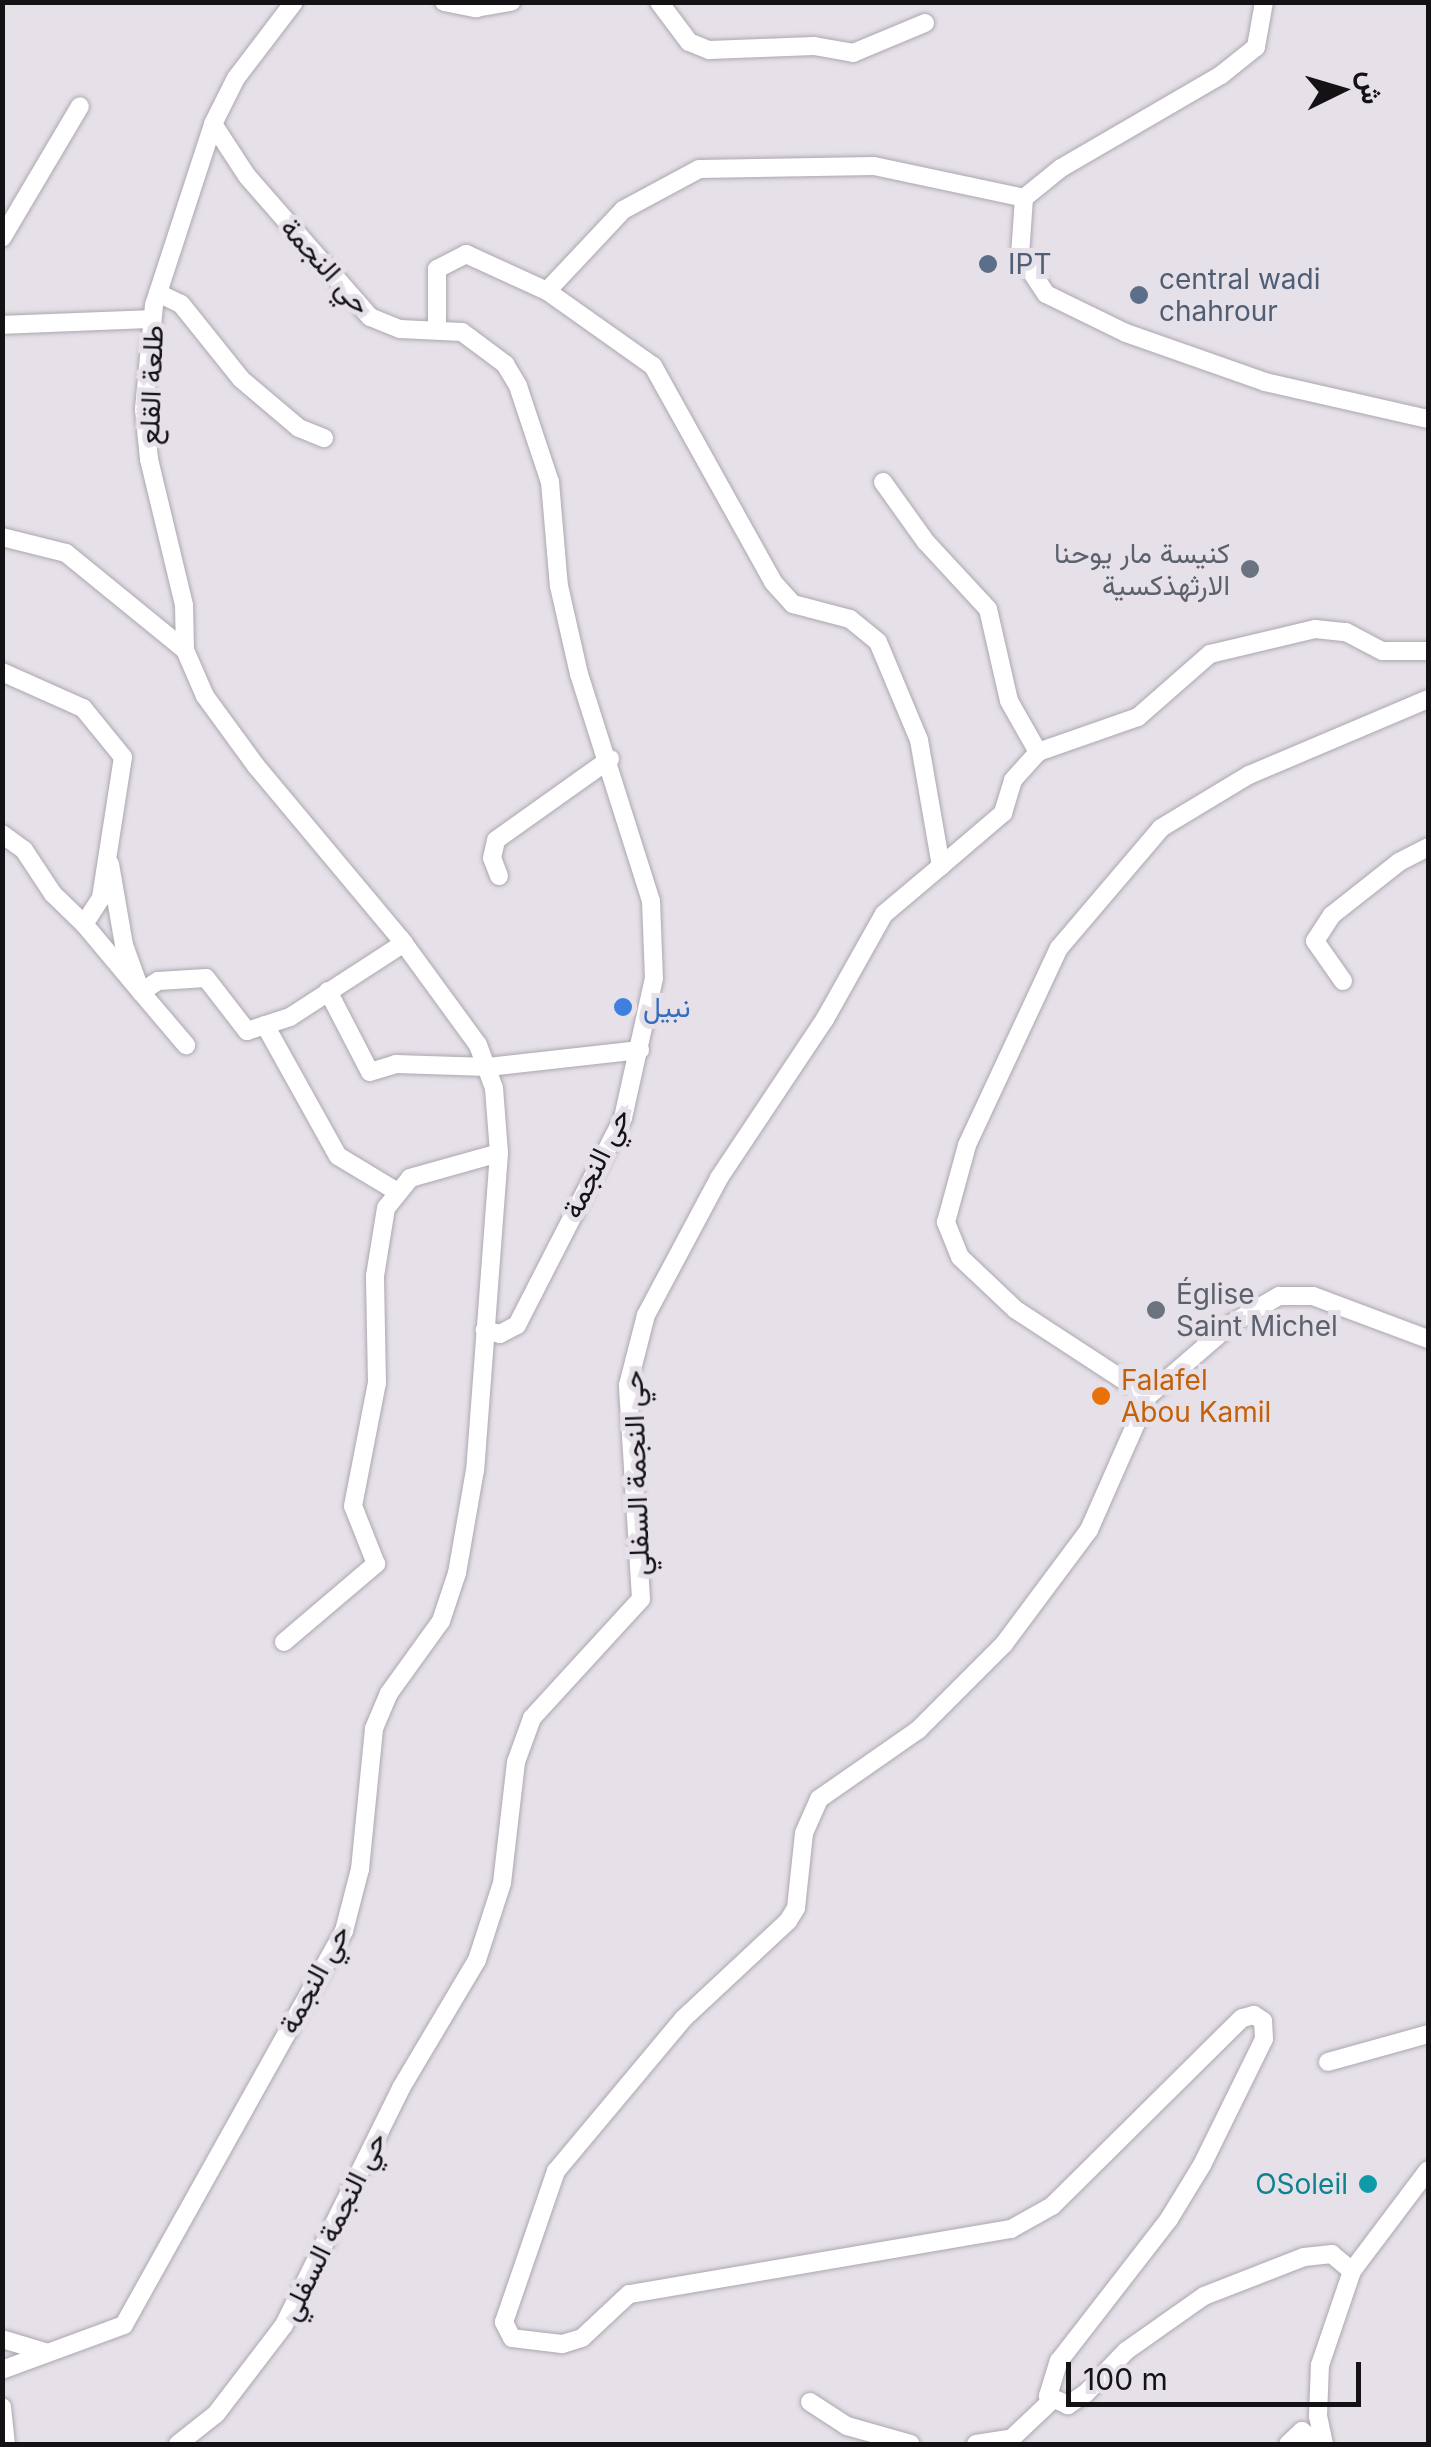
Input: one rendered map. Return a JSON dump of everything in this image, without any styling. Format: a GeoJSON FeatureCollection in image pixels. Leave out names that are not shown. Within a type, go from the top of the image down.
{"type":"FeatureCollection","features":[{"type":"Feature","properties":{"kind":"street"},"geometry":{"type":"LineString","coordinates":[[212,124],[236,78],[294,2]]}},
{"type":"Feature","properties":{"kind":"street"},"geometry":{"type":"LineString","coordinates":[[444,2],[476,8],[511,2]]}},
{"type":"Feature","properties":{"kind":"street"},"geometry":{"type":"LineString","coordinates":[[659,2],[689,42],[709,50],[814,46],[853,53],[925,23]]}},
{"type":"Feature","properties":{"kind":"street"},"geometry":{"type":"LineString","coordinates":[[547,292],[623,210],[699,169],[874,166],[1024,198],[1256,47],[1264,2]]}},
{"type":"Feature","properties":{"kind":"street"},"geometry":{"type":"LineString","coordinates":[[2,238],[80,106]]}},
{"type":"Feature","properties":{"kind":"street","name":"طلعة القلع"},"geometry":{"type":"LineString","coordinates":[[185,650],[184,605],[149,459],[144,409],[158,293],[212,124]]}},
{"type":"Feature","properties":{"kind":"street","name":"حي النجمة"},"geometry":{"type":"LineString","coordinates":[[2,2370],[111,2332],[138,2306],[344,1931],[360,1869],[374,1728],[389,1693],[440,1622],[458,1573],[475,1470],[485,1330],[510,1331],[523,1316],[616,1132],[640,1050],[656,942],[644,869],[566,621],[550,482],[534,424],[505,364],[462,332],[400,329],[370,317],[247,176],[212,124]]}},
{"type":"Feature","properties":{"kind":"street"},"geometry":{"type":"LineString","coordinates":[[1024,198],[1020,255],[1046,294],[1065,306],[1265,382],[1428,419]]}},
{"type":"Feature","properties":{"kind":"street"},"geometry":{"type":"LineString","coordinates":[[438,329],[437,269],[452,256],[486,260],[547,292],[653,366],[758,558],[793,604],[850,619],[878,642],[919,740],[941,866]]}},
{"type":"Feature","properties":{"kind":"street"},"geometry":{"type":"LineString","coordinates":[[158,293],[180,304],[242,380],[299,428],[324,438]]}},
{"type":"Feature","properties":{"kind":"street"},"geometry":{"type":"LineString","coordinates":[[2,324],[152,319]]}},
{"type":"Feature","properties":{"kind":"street"},"geometry":{"type":"LineString","coordinates":[[883,482],[926,542],[988,609],[1009,701],[1038,752],[1138,717],[1195,662],[1234,644],[1315,629],[1346,632],[1382,651],[1428,651]]}},
{"type":"Feature","properties":{"kind":"street"},"geometry":{"type":"LineString","coordinates":[[2,536],[66,553],[185,650],[206,696],[256,766],[404,943],[488,1067],[499,1153],[485,1330]]}},
{"type":"Feature","properties":{"kind":"street"},"geometry":{"type":"LineString","coordinates":[[2,672],[83,708],[112,738],[124,772],[98,907],[84,924]]}},
{"type":"Feature","properties":{"kind":"street"},"geometry":{"type":"LineString","coordinates":[[1148,1396],[1016,1310],[960,1257],[946,1222],[967,1145],[1059,948],[1160,828],[1249,774],[1428,699]]}},
{"type":"Feature","properties":{"kind":"street","name":"حي النجمة السفلي"},"geometry":{"type":"LineString","coordinates":[[178,2444],[216,2414],[284,2325],[401,2088],[477,1960],[502,1883],[516,1762],[532,1718],[640,1599],[628,1385],[646,1315],[718,1178],[825,1019],[884,914],[1003,813],[1013,780],[1038,752]]}},
{"type":"Feature","properties":{"kind":"street"},"geometry":{"type":"LineString","coordinates":[[499,876],[496,840],[610,759]]}},
{"type":"Feature","properties":{"kind":"street"},"geometry":{"type":"LineString","coordinates":[[2,834],[24,850],[53,894],[84,924],[186,1046]]}},
{"type":"Feature","properties":{"kind":"street"},"geometry":{"type":"LineString","coordinates":[[1343,981],[1315,941],[1332,916],[1399,862],[1428,847]]}},
{"type":"Feature","properties":{"kind":"street"},"geometry":{"type":"LineString","coordinates":[[108,848],[124,945],[142,992]]}},
{"type":"Feature","properties":{"kind":"street"},"geometry":{"type":"LineString","coordinates":[[142,992],[158,981],[206,978],[247,1031],[266,1025],[328,991],[404,943]]}},
{"type":"Feature","properties":{"kind":"street"},"geometry":{"type":"LineString","coordinates":[[328,991],[370,1072],[396,1064],[488,1067],[640,1050]]}},
{"type":"Feature","properties":{"kind":"street"},"geometry":{"type":"LineString","coordinates":[[266,1025],[338,1156],[396,1191]]}},
{"type":"Feature","properties":{"kind":"street"},"geometry":{"type":"LineString","coordinates":[[284,1642],[376,1564],[353,1506],[377,1384],[379,1244],[396,1191],[430,1169],[499,1153]]}},
{"type":"Feature","properties":{"kind":"street"},"geometry":{"type":"LineString","coordinates":[[1050,2402],[1048,2384],[1058,2361],[1169,2220],[1202,2165],[1264,2039],[1260,2017],[1242,2018],[1118,2147],[1052,2206],[1011,2229],[629,2294],[582,2338],[562,2344],[512,2338],[504,2322],[556,2172],[683,2019],[788,1921],[796,1908],[804,1834],[819,1800],[918,1730],[1004,1644],[1088,1530],[1148,1396],[1230,1324],[1278,1296],[1313,1296],[1428,1339]]}},
{"type":"Feature","properties":{"kind":"street"},"geometry":{"type":"LineString","coordinates":[[1328,2062],[1428,2034]]}},
{"type":"Feature","properties":{"kind":"street"},"geometry":{"type":"LineString","coordinates":[[1322,2444],[1320,2365],[1352,2271],[1428,2170]]}},
{"type":"Feature","properties":{"kind":"street"},"geometry":{"type":"LineString","coordinates":[[1050,2402],[1068,2405],[1086,2393],[1126,2351],[1226,2286],[1321,2253],[1338,2257],[1352,2271]]}},
{"type":"Feature","properties":{"kind":"street"},"geometry":{"type":"LineString","coordinates":[[2,2338],[45,2352]]}},
{"type":"Feature","properties":{"kind":"street"},"geometry":{"type":"LineString","coordinates":[[810,2402],[847,2426],[910,2444]]}},
{"type":"Feature","properties":{"kind":"street"},"geometry":{"type":"LineString","coordinates":[[976,2444],[1012,2438],[1050,2402]]}},
{"type":"Feature","properties":{"kind":"street"},"geometry":{"type":"LineString","coordinates":[[2,2407],[6,2444]]}},
{"type":"Feature","properties":{"kind":"street"},"geometry":{"type":"LineString","coordinates":[[1288,2444],[1302,2431],[1322,2444]]}},
{"type":"Feature","properties":{"kind":"place","name":"IPT"},"geometry":{"type":"Point","coordinates":[988,264]}},
{"type":"Feature","properties":{"kind":"place","name":"central wadi chahrour"},"geometry":{"type":"Point","coordinates":[1139,295]}},
{"type":"Feature","properties":{"kind":"place","name":"كنيسة مار يوحنا الارثهذكسية"},"geometry":{"type":"Point","coordinates":[1250,569]}},
{"type":"Feature","properties":{"kind":"place","name":"نبيل"},"geometry":{"type":"Point","coordinates":[623,1007]}},
{"type":"Feature","properties":{"kind":"place","name":"Église Saint Michel"},"geometry":{"type":"Point","coordinates":[1156,1310]}},
{"type":"Feature","properties":{"kind":"place","name":"Falafel Abou Kamil"},"geometry":{"type":"Point","coordinates":[1101,1396]}},
{"type":"Feature","properties":{"kind":"place","name":"OSoleil"},"geometry":{"type":"Point","coordinates":[1368,2184]}}]}
